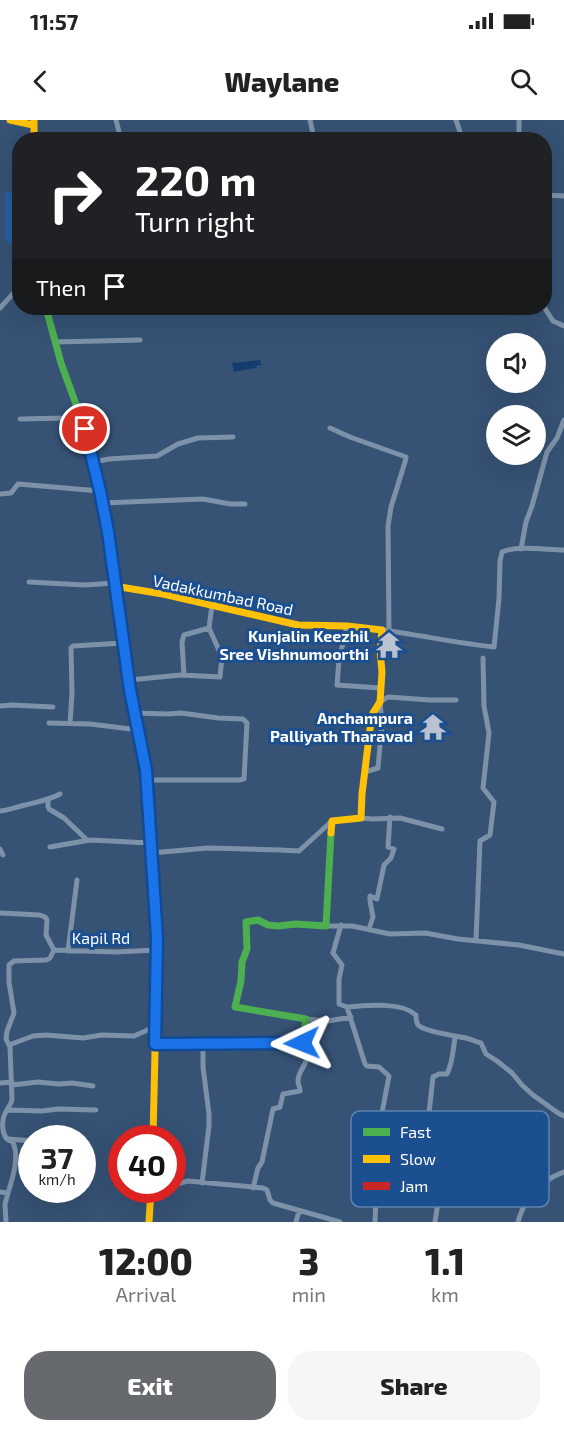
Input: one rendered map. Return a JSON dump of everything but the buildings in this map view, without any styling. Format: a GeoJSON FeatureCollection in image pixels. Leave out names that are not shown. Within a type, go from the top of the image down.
{"type":"FeatureCollection","features":[{"type":"Feature","properties":{"kind":"street"},"geometry":{"type":"LineString","coordinates":[[10,120],[34,122]]}},
{"type":"Feature","properties":{"kind":"street"},"geometry":{"type":"LineString","coordinates":[[0,308],[12,295]]}},
{"type":"Feature","properties":{"kind":"street"},"geometry":{"type":"LineString","coordinates":[[48,315],[94,462],[147,780],[156,951],[153,1125]]}},
{"type":"Feature","properties":{"kind":"street"},"geometry":{"type":"LineString","coordinates":[[549,315],[553,321],[564,326]]}},
{"type":"Feature","properties":{"kind":"street"},"geometry":{"type":"LineString","coordinates":[[55,342],[140,339]]}},
{"type":"Feature","properties":{"kind":"street"},"geometry":{"type":"LineString","coordinates":[[20,419],[64,418],[80,414]]}},
{"type":"Feature","properties":{"kind":"street"},"geometry":{"type":"LineString","coordinates":[[521,549],[526,522],[547,452],[557,438],[564,420]]}},
{"type":"Feature","properties":{"kind":"street"},"geometry":{"type":"LineString","coordinates":[[330,428],[405,456],[388,526],[386,631],[380,650],[382,724],[378,768],[365,772]]}},
{"type":"Feature","properties":{"kind":"street"},"geometry":{"type":"LineString","coordinates":[[94,462],[157,456],[178,444],[198,438],[233,437]]}},
{"type":"Feature","properties":{"kind":"street"},"geometry":{"type":"LineString","coordinates":[[0,494],[11,493],[18,484],[100,491]]}},
{"type":"Feature","properties":{"kind":"street"},"geometry":{"type":"LineString","coordinates":[[102,503],[203,499],[245,504]]}},
{"type":"Feature","properties":{"kind":"street"},"geometry":{"type":"LineString","coordinates":[[386,631],[494,647],[501,554],[506,550],[521,549],[564,550]]}},
{"type":"Feature","properties":{"kind":"street"},"geometry":{"type":"LineString","coordinates":[[29,582],[114,584]]}},
{"type":"Feature","properties":{"kind":"street","name":"Vadakkumbad Road"},"geometry":{"type":"LineString","coordinates":[[114,584],[298,625],[347,626],[386,631]]}},
{"type":"Feature","properties":{"kind":"street"},"geometry":{"type":"LineString","coordinates":[[129,680],[184,675],[220,676],[222,657],[209,628],[212,605]]}},
{"type":"Feature","properties":{"kind":"street"},"geometry":{"type":"LineString","coordinates":[[347,626],[339,660],[337,685],[380,688]]}},
{"type":"Feature","properties":{"kind":"street"},"geometry":{"type":"LineString","coordinates":[[184,675],[182,642],[184,635],[209,628]]}},
{"type":"Feature","properties":{"kind":"street"},"geometry":{"type":"LineString","coordinates":[[70,723],[71,648],[73,645],[123,643]]}},
{"type":"Feature","properties":{"kind":"street"},"geometry":{"type":"LineString","coordinates":[[476,940],[480,841],[490,835],[494,802],[483,788],[489,733],[483,706],[483,658]]}},
{"type":"Feature","properties":{"kind":"street"},"geometry":{"type":"LineString","coordinates":[[361,818],[370,729],[373,713],[380,702],[388,697],[456,700]]}},
{"type":"Feature","properties":{"kind":"street"},"geometry":{"type":"LineString","coordinates":[[0,706],[53,707]]}},
{"type":"Feature","properties":{"kind":"street"},"geometry":{"type":"LineString","coordinates":[[135,713],[181,713],[243,720],[247,723],[244,779],[147,780]]}},
{"type":"Feature","properties":{"kind":"street"},"geometry":{"type":"LineString","coordinates":[[49,723],[99,724],[139,730]]}},
{"type":"Feature","properties":{"kind":"street"},"geometry":{"type":"LineString","coordinates":[[0,811],[11,810],[60,795]]}},
{"type":"Feature","properties":{"kind":"street"},"geometry":{"type":"LineString","coordinates":[[48,799],[49,809],[64,818],[87,840]]}},
{"type":"Feature","properties":{"kind":"street"},"geometry":{"type":"LineString","coordinates":[[370,926],[373,917],[370,896],[377,899],[384,865],[391,858],[394,849],[388,847],[390,817]]}},
{"type":"Feature","properties":{"kind":"street"},"geometry":{"type":"LineString","coordinates":[[151,853],[208,848],[299,851],[332,821],[361,818],[400,818],[442,829]]}},
{"type":"Feature","properties":{"kind":"street"},"geometry":{"type":"LineString","coordinates":[[326,926],[332,821]]}},
{"type":"Feature","properties":{"kind":"street"},"geometry":{"type":"LineString","coordinates":[[50,847],[87,840],[150,843]]}},
{"type":"Feature","properties":{"kind":"street"},"geometry":{"type":"LineString","coordinates":[[68,951],[77,880]]}},
{"type":"Feature","properties":{"kind":"street","name":"Kapil Rd"},"geometry":{"type":"LineString","coordinates":[[0,914],[45,917],[47,920],[46,935],[54,950],[156,951]]}},
{"type":"Feature","properties":{"kind":"street"},"geometry":{"type":"LineString","coordinates":[[351,1017],[328,1021],[235,1007],[241,981],[242,962],[247,949],[246,922],[258,920],[268,925],[341,925],[390,933],[425,933],[519,945],[564,954]]}},
{"type":"Feature","properties":{"kind":"street"},"geometry":{"type":"LineString","coordinates":[[341,925],[333,953],[342,964],[339,1004],[346,1007],[379,1004],[400,1008],[413,1012],[419,1026],[481,1043],[486,1054],[512,1073],[533,1095],[564,1116]]}},
{"type":"Feature","properties":{"kind":"street"},"geometry":{"type":"LineString","coordinates":[[6,1222],[5,1204],[15,1159],[13,1145],[4,1133],[2,1117],[12,1104],[9,1045],[6,1039],[14,1013],[8,970],[11,962],[46,960],[50,958],[54,950]]}},
{"type":"Feature","properties":{"kind":"street"},"geometry":{"type":"LineString","coordinates":[[0,982],[9,982]]}},
{"type":"Feature","properties":{"kind":"street"},"geometry":{"type":"LineString","coordinates":[[346,1007],[365,1064],[379,1067],[389,1076],[382,1111]]}},
{"type":"Feature","properties":{"kind":"street"},"geometry":{"type":"LineString","coordinates":[[254,1188],[273,1109],[280,1107],[283,1094],[300,1091],[298,1080],[300,1071],[306,1064],[307,1054],[302,1043],[306,1019]]}},
{"type":"Feature","properties":{"kind":"street"},"geometry":{"type":"LineString","coordinates":[[9,1045],[33,1036],[83,1038],[102,1035],[134,1036],[155,1029]]}},
{"type":"Feature","properties":{"kind":"street"},"geometry":{"type":"LineString","coordinates":[[429,1111],[433,1077],[447,1074],[454,1037]]}},
{"type":"Feature","properties":{"kind":"street"},"geometry":{"type":"LineString","coordinates":[[155,1044],[302,1043]]}},
{"type":"Feature","properties":{"kind":"street"},"geometry":{"type":"LineString","coordinates":[[202,1183],[209,1126],[203,1073],[203,1044]]}},
{"type":"Feature","properties":{"kind":"street"},"geometry":{"type":"LineString","coordinates":[[0,1083],[72,1083],[93,1086]]}},
{"type":"Feature","properties":{"kind":"street"},"geometry":{"type":"LineString","coordinates":[[7,1110],[96,1110]]}},
{"type":"Feature","properties":{"kind":"street"},"geometry":{"type":"LineString","coordinates":[[9,1140],[18,1140]]}},
{"type":"Feature","properties":{"kind":"street"},"geometry":{"type":"LineString","coordinates":[[549,1179],[564,1172]]}},
{"type":"Feature","properties":{"kind":"street"},"geometry":{"type":"LineString","coordinates":[[186,1182],[266,1189],[273,1203],[340,1222]]}},
{"type":"Feature","properties":{"kind":"street"},"geometry":{"type":"LineString","coordinates":[[0,1192],[9,1193]]}},
{"type":"Feature","properties":{"kind":"street"},"geometry":{"type":"LineString","coordinates":[[149,1222],[151,1203]]}},
{"type":"Feature","properties":{"kind":"street"},"geometry":{"type":"LineString","coordinates":[[375,1222],[376,1207]]}},
{"type":"Feature","properties":{"kind":"street"},"geometry":{"type":"LineString","coordinates":[[435,1222],[437,1207]]}},
{"type":"Feature","properties":{"kind":"street"},"geometry":{"type":"LineString","coordinates":[[518,1222],[524,1207]]}},
{"type":"Feature","properties":{"kind":"street"},"geometry":{"type":"LineString","coordinates":[[296,1222],[298,1211]]}},
{"type":"Feature","properties":{"kind":"shaded area"},"geometry":{"type":"Polygon","coordinates":[[[5,192],[12,193],[12,244],[7,243],[5,238],[5,192]]]}},
{"type":"Feature","properties":{"kind":"water"},"geometry":{"type":"Polygon","coordinates":[[[260,360],[262,367],[234,372],[232,363],[260,360]]]}},
{"type":"Feature","properties":{"kind":"traffic: fast"},"geometry":{"type":"LineString","coordinates":[[48,315],[61,363],[85,429],[94,462],[108,532],[130,690],[143,753]]}},
{"type":"Feature","properties":{"kind":"traffic: fast"},"geometry":{"type":"LineString","coordinates":[[155,1044],[302,1043],[306,1019],[235,1007],[241,981],[242,962],[247,949],[246,922],[258,920],[268,925],[278,926],[296,924],[326,926],[331,833]]}},
{"type":"Feature","properties":{"kind":"traffic: slow"},"geometry":{"type":"LineString","coordinates":[[10,120],[33,125]]}},
{"type":"Feature","properties":{"kind":"traffic: slow"},"geometry":{"type":"LineString","coordinates":[[34,120],[34,132]]}},
{"type":"Feature","properties":{"kind":"traffic: slow"},"geometry":{"type":"LineString","coordinates":[[114,586],[163,594],[298,625],[347,626],[382,630],[380,702],[373,713],[370,729],[361,818],[332,821],[331,833]]}},
{"type":"Feature","properties":{"kind":"traffic: slow"},"geometry":{"type":"LineString","coordinates":[[153,1125],[156,1009]]}},
{"type":"Feature","properties":{"kind":"traffic: slow"},"geometry":{"type":"LineString","coordinates":[[149,1222],[150,1203]]}},
{"type":"Feature","properties":{"kind":"traffic: jam"},"geometry":{"type":"LineString","coordinates":[[143,753],[157,938],[156,1009]]}},
{"type":"Feature","properties":{"kind":"place","name":"Kunjalin Keezhil Sree Vishnumoorthi"},"geometry":{"type":"Point","coordinates":[389,645]}},
{"type":"Feature","properties":{"kind":"place","name":"Anchampura Palliyath Tharavad"},"geometry":{"type":"Point","coordinates":[433,727]}},
{"type":"Feature","properties":{"kind":"route"},"geometry":{"type":"LineString","coordinates":[[85,429],[108,532],[130,690],[146,770],[157,938],[155,1044],[302,1043]]}}]}
